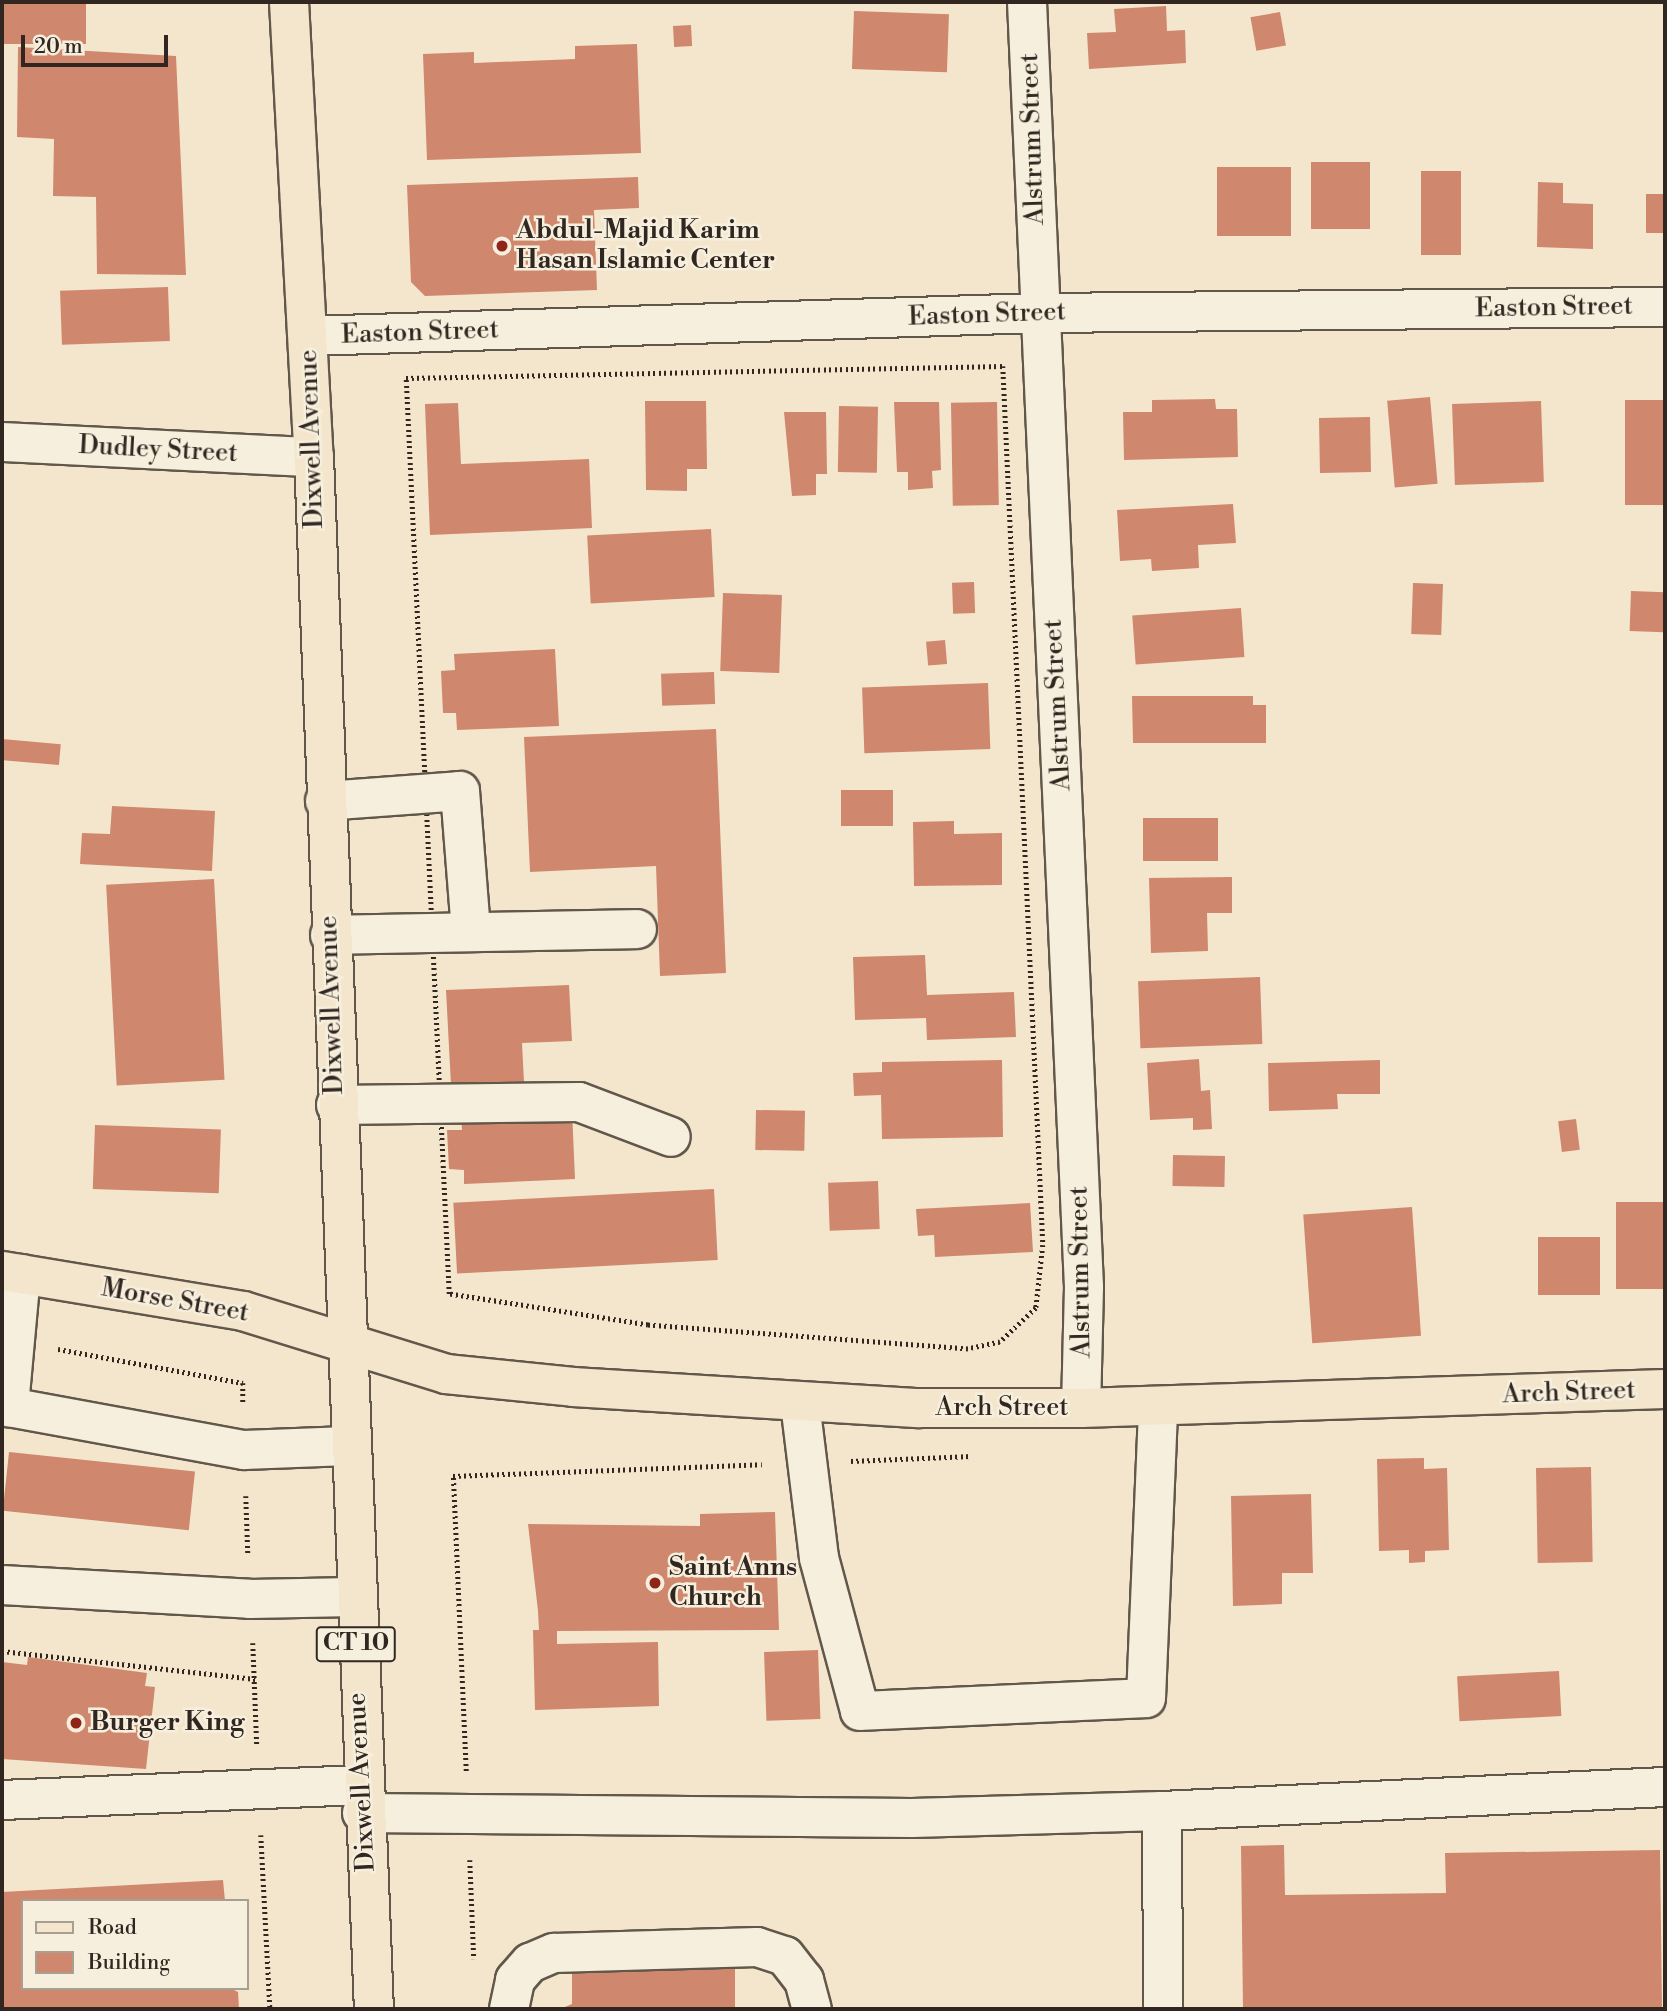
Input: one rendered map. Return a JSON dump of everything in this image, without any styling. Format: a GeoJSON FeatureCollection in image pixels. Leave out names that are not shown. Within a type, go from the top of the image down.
{"type":"FeatureCollection","features":[{"type":"Feature","properties":{"kind":"main road","name":"Dixwell Avenue"},"geometry":{"type":"LineString","coordinates":[[289,2],[314,457],[344,1344],[362,1799],[374,2009]]}},
{"type":"Feature","properties":{"kind":"main road","name":"Morse Street"},"geometry":{"type":"LineString","coordinates":[[11,1273],[243,1311],[344,1344]]}},
{"type":"Feature","properties":{"kind":"main road","name":"Arch Street"},"geometry":{"type":"LineString","coordinates":[[344,1344],[446,1374],[800,1403],[1158,1408],[1665,1389]]}},
{"type":"Feature","properties":{"kind":"street","name":"Alstrum Street"},"geometry":{"type":"LineString","coordinates":[[1027,2],[1084,1287],[1081,1408]]}},
{"type":"Feature","properties":{"kind":"street","name":"Easton Street"},"geometry":{"type":"LineString","coordinates":[[308,336],[1041,313],[1665,307]]}},
{"type":"Feature","properties":{"kind":"street","name":"Dudley Street"},"geometry":{"type":"LineString","coordinates":[[2,442],[314,457]]}},
{"type":"Feature","properties":{"kind":"street"},"geometry":{"type":"LineString","coordinates":[[325,801],[460,791],[471,932]]}},
{"type":"Feature","properties":{"kind":"street"},"geometry":{"type":"LineString","coordinates":[[330,935],[637,929]]}},
{"type":"Feature","properties":{"kind":"street"},"geometry":{"type":"LineString","coordinates":[[336,1105],[579,1102],[671,1138]]}},
{"type":"Feature","properties":{"kind":"street"},"geometry":{"type":"LineString","coordinates":[[11,1273],[9,1407],[244,1450],[348,1446]]}},
{"type":"Feature","properties":{"kind":"street"},"geometry":{"type":"LineString","coordinates":[[800,1403],[819,1558],[860,1711],[1146,1698],[1158,1408]]}},
{"type":"Feature","properties":{"kind":"street"},"geometry":{"type":"LineString","coordinates":[[2,1585],[250,1599],[354,1597]]}},
{"type":"Feature","properties":{"kind":"street"},"geometry":{"type":"LineString","coordinates":[[2,1800],[362,1799],[468,1810],[912,1818],[1162,1811],[1665,1787]]}},
{"type":"Feature","properties":{"kind":"street"},"geometry":{"type":"LineString","coordinates":[[1162,1811],[1163,2009]]}},
{"type":"Feature","properties":{"kind":"street"},"geometry":{"type":"LineString","coordinates":[[509,2009],[522,1971],[554,1953],[757,1947],[785,1956],[804,1980],[812,2009]]}},
{"type":"Feature","properties":{"kind":"path"},"geometry":{"type":"LineString","coordinates":[[1003,366],[1043,1245],[1036,1308],[1000,1342],[968,1349],[648,1325],[449,1294],[429,933],[405,378],[1003,366]]}},
{"type":"Feature","properties":{"kind":"path"},"geometry":{"type":"LineString","coordinates":[[474,1969],[453,1476],[987,1456]]}},
{"type":"Feature","properties":{"kind":"path"},"geometry":{"type":"LineString","coordinates":[[2,1651],[255,1679]]}},
{"type":"Feature","properties":{"kind":"building"},"geometry":{"type":"Polygon","coordinates":[[[2,2],[86,2],[86,44],[2,44],[2,2]]]}},
{"type":"Feature","properties":{"kind":"building"},"geometry":{"type":"Polygon","coordinates":[[[1166,6],[1167,31],[1185,30],[1186,63],[1089,69],[1087,33],[1116,32],[1114,9],[1166,6]]]}},
{"type":"Feature","properties":{"kind":"building"},"geometry":{"type":"Polygon","coordinates":[[[854,11],[949,14],[947,72],[852,69],[854,11]]]}},
{"type":"Feature","properties":{"kind":"building"},"geometry":{"type":"Polygon","coordinates":[[[1280,12],[1286,45],[1256,51],[1250,17],[1280,12]]]}},
{"type":"Feature","properties":{"kind":"building"},"geometry":{"type":"Polygon","coordinates":[[[691,25],[692,46],[674,47],[673,26],[691,25]]]}},
{"type":"Feature","properties":{"kind":"building"},"geometry":{"type":"Polygon","coordinates":[[[637,44],[641,153],[427,160],[423,54],[474,52],[474,63],[575,59],[575,46],[637,44]]]}},
{"type":"Feature","properties":{"kind":"building"},"geometry":{"type":"Polygon","coordinates":[[[18,47],[176,56],[186,275],[97,274],[96,197],[53,196],[54,139],[17,137],[18,47]]]}},
{"type":"Feature","properties":{"kind":"building"},"geometry":{"type":"Polygon","coordinates":[[[1311,162],[1370,162],[1370,229],[1311,229],[1311,162]]]}},
{"type":"Feature","properties":{"kind":"building"},"geometry":{"type":"Polygon","coordinates":[[[1217,167],[1291,167],[1291,236],[1217,236],[1217,167]]]}},
{"type":"Feature","properties":{"kind":"building"},"geometry":{"type":"Polygon","coordinates":[[[1421,171],[1461,171],[1461,255],[1421,255],[1421,171]]]}},
{"type":"Feature","properties":{"kind":"building","name":"Abdul-Majid Karim Hasan Islamic Center"},"geometry":{"type":"Polygon","coordinates":[[[638,177],[639,208],[594,210],[597,290],[425,296],[411,282],[407,185],[638,177]]]}},
{"type":"Feature","properties":{"kind":"building"},"geometry":{"type":"Polygon","coordinates":[[[1538,182],[1563,183],[1563,203],[1593,204],[1593,249],[1537,247],[1538,182]]]}},
{"type":"Feature","properties":{"kind":"building"},"geometry":{"type":"Polygon","coordinates":[[[1646,194],[1665,194],[1665,233],[1646,233],[1646,194]]]}},
{"type":"Feature","properties":{"kind":"building"},"geometry":{"type":"Polygon","coordinates":[[[168,287],[170,341],[62,345],[60,291],[168,287]]]}},
{"type":"Feature","properties":{"kind":"building"},"geometry":{"type":"Polygon","coordinates":[[[1430,397],[1438,484],[1395,487],[1387,401],[1430,397]]]}},
{"type":"Feature","properties":{"kind":"building"},"geometry":{"type":"Polygon","coordinates":[[[1215,399],[1216,409],[1237,409],[1238,457],[1124,460],[1123,412],[1152,412],[1152,400],[1215,399]]]}},
{"type":"Feature","properties":{"kind":"building"},"geometry":{"type":"Polygon","coordinates":[[[1625,400],[1665,400],[1665,505],[1625,505],[1625,400]]]}},
{"type":"Feature","properties":{"kind":"building"},"geometry":{"type":"Polygon","coordinates":[[[645,401],[706,401],[707,469],[687,469],[687,491],[646,490],[645,401]]]}},
{"type":"Feature","properties":{"kind":"building"},"geometry":{"type":"Polygon","coordinates":[[[1541,401],[1544,482],[1455,485],[1452,404],[1541,401]]]}},
{"type":"Feature","properties":{"kind":"building"},"geometry":{"type":"Polygon","coordinates":[[[894,402],[939,402],[941,470],[932,471],[933,488],[908,490],[908,472],[897,472],[894,402]]]}},
{"type":"Feature","properties":{"kind":"building"},"geometry":{"type":"Polygon","coordinates":[[[997,402],[999,505],[953,506],[951,403],[997,402]]]}},
{"type":"Feature","properties":{"kind":"building"},"geometry":{"type":"Polygon","coordinates":[[[458,403],[461,464],[589,459],[592,528],[430,535],[425,404],[458,403]]]}},
{"type":"Feature","properties":{"kind":"building"},"geometry":{"type":"Polygon","coordinates":[[[839,406],[878,407],[877,473],[838,472],[839,406]]]}},
{"type":"Feature","properties":{"kind":"building"},"geometry":{"type":"Polygon","coordinates":[[[784,412],[826,412],[827,474],[816,474],[816,495],[792,496],[784,412]]]}},
{"type":"Feature","properties":{"kind":"building"},"geometry":{"type":"Polygon","coordinates":[[[1370,417],[1371,472],[1320,473],[1319,418],[1370,417]]]}},
{"type":"Feature","properties":{"kind":"building"},"geometry":{"type":"Polygon","coordinates":[[[1233,504],[1236,543],[1198,545],[1199,568],[1152,571],[1151,559],[1120,561],[1117,510],[1233,504]]]}},
{"type":"Feature","properties":{"kind":"building"},"geometry":{"type":"Polygon","coordinates":[[[711,529],[715,597],[591,603],[587,535],[711,529]]]}},
{"type":"Feature","properties":{"kind":"building"},"geometry":{"type":"Polygon","coordinates":[[[974,582],[975,613],[953,614],[952,583],[974,582]]]}},
{"type":"Feature","properties":{"kind":"building"},"geometry":{"type":"Polygon","coordinates":[[[1413,583],[1443,584],[1441,635],[1411,634],[1413,583]]]}},
{"type":"Feature","properties":{"kind":"building"},"geometry":{"type":"Polygon","coordinates":[[[1631,591],[1665,592],[1664,632],[1630,631],[1631,591]]]}},
{"type":"Feature","properties":{"kind":"building"},"geometry":{"type":"Polygon","coordinates":[[[723,593],[782,595],[779,673],[720,671],[723,593]]]}},
{"type":"Feature","properties":{"kind":"building"},"geometry":{"type":"Polygon","coordinates":[[[1241,608],[1244,657],[1136,664],[1132,616],[1241,608]]]}},
{"type":"Feature","properties":{"kind":"building"},"geometry":{"type":"Polygon","coordinates":[[[945,640],[947,664],[928,666],[926,642],[945,640]]]}},
{"type":"Feature","properties":{"kind":"building"},"geometry":{"type":"Polygon","coordinates":[[[555,649],[559,726],[457,730],[456,713],[443,713],[441,671],[455,670],[454,654],[555,649]]]}},
{"type":"Feature","properties":{"kind":"building"},"geometry":{"type":"Polygon","coordinates":[[[714,672],[715,704],[662,706],[661,674],[714,672]]]}},
{"type":"Feature","properties":{"kind":"building"},"geometry":{"type":"Polygon","coordinates":[[[988,683],[990,749],[864,753],[862,687],[988,683]]]}},
{"type":"Feature","properties":{"kind":"building"},"geometry":{"type":"Polygon","coordinates":[[[1132,696],[1253,696],[1253,705],[1266,705],[1266,743],[1133,743],[1132,696]]]}},
{"type":"Feature","properties":{"kind":"building"},"geometry":{"type":"Polygon","coordinates":[[[716,729],[726,973],[660,976],[656,866],[530,872],[524,737],[716,729]]]}},
{"type":"Feature","properties":{"kind":"building"},"geometry":{"type":"Polygon","coordinates":[[[2,739],[61,744],[59,765],[2,760],[2,739]]]}},
{"type":"Feature","properties":{"kind":"building"},"geometry":{"type":"Polygon","coordinates":[[[841,790],[893,790],[893,826],[841,826],[841,790]]]}},
{"type":"Feature","properties":{"kind":"building"},"geometry":{"type":"Polygon","coordinates":[[[112,806],[215,811],[212,871],[80,864],[82,833],[110,834],[112,806]]]}},
{"type":"Feature","properties":{"kind":"building"},"geometry":{"type":"Polygon","coordinates":[[[1143,818],[1218,818],[1218,861],[1143,861],[1143,818]]]}},
{"type":"Feature","properties":{"kind":"building"},"geometry":{"type":"Polygon","coordinates":[[[954,821],[954,834],[1002,833],[1002,885],[914,886],[913,822],[954,821]]]}},
{"type":"Feature","properties":{"kind":"building"},"geometry":{"type":"Polygon","coordinates":[[[1232,877],[1232,913],[1207,913],[1208,951],[1151,953],[1149,878],[1232,877]]]}},
{"type":"Feature","properties":{"kind":"building"},"geometry":{"type":"Polygon","coordinates":[[[214,879],[225,1080],[117,1085],[106,885],[214,879]]]}},
{"type":"Feature","properties":{"kind":"building"},"geometry":{"type":"Polygon","coordinates":[[[925,955],[927,995],[1014,992],[1016,1037],[927,1040],[926,1018],[855,1020],[853,957],[925,955]]]}},
{"type":"Feature","properties":{"kind":"building"},"geometry":{"type":"Polygon","coordinates":[[[1260,977],[1262,1044],[1140,1048],[1138,981],[1260,977]]]}},
{"type":"Feature","properties":{"kind":"building"},"geometry":{"type":"Polygon","coordinates":[[[569,985],[572,1041],[522,1043],[524,1082],[451,1085],[446,990],[569,985]]]}},
{"type":"Feature","properties":{"kind":"building"},"geometry":{"type":"Polygon","coordinates":[[[1199,1059],[1201,1091],[1210,1090],[1212,1129],[1193,1130],[1193,1118],[1150,1120],[1147,1063],[1199,1059]]]}},
{"type":"Feature","properties":{"kind":"building"},"geometry":{"type":"Polygon","coordinates":[[[1002,1060],[1003,1137],[882,1139],[881,1095],[854,1096],[853,1073],[882,1072],[882,1062],[1002,1060]]]}},
{"type":"Feature","properties":{"kind":"building"},"geometry":{"type":"Polygon","coordinates":[[[1380,1060],[1380,1094],[1337,1094],[1338,1109],[1269,1111],[1268,1063],[1380,1060]]]}},
{"type":"Feature","properties":{"kind":"building"},"geometry":{"type":"Polygon","coordinates":[[[572,1110],[575,1179],[464,1184],[464,1170],[449,1169],[447,1130],[462,1130],[461,1114],[572,1110]]]}},
{"type":"Feature","properties":{"kind":"building"},"geometry":{"type":"Polygon","coordinates":[[[756,1110],[805,1111],[804,1151],[755,1150],[756,1110]]]}},
{"type":"Feature","properties":{"kind":"building"},"geometry":{"type":"Polygon","coordinates":[[[1576,1119],[1580,1150],[1562,1152],[1558,1121],[1576,1119]]]}},
{"type":"Feature","properties":{"kind":"building"},"geometry":{"type":"Polygon","coordinates":[[[95,1125],[221,1129],[219,1193],[93,1189],[95,1125]]]}},
{"type":"Feature","properties":{"kind":"building"},"geometry":{"type":"Polygon","coordinates":[[[1173,1155],[1225,1156],[1224,1187],[1172,1186],[1173,1155]]]}},
{"type":"Feature","properties":{"kind":"building"},"geometry":{"type":"Polygon","coordinates":[[[878,1181],[880,1229],[830,1231],[828,1183],[878,1181]]]}},
{"type":"Feature","properties":{"kind":"building"},"geometry":{"type":"Polygon","coordinates":[[[714,1189],[718,1260],[457,1274],[453,1203],[714,1189]]]}},
{"type":"Feature","properties":{"kind":"building"},"geometry":{"type":"Polygon","coordinates":[[[1616,1202],[1665,1202],[1665,1289],[1616,1289],[1616,1202]]]}},
{"type":"Feature","properties":{"kind":"building"},"geometry":{"type":"Polygon","coordinates":[[[1030,1203],[1033,1252],[935,1257],[934,1235],[918,1236],[916,1209],[1030,1203]]]}},
{"type":"Feature","properties":{"kind":"building"},"geometry":{"type":"Polygon","coordinates":[[[1412,1207],[1421,1336],[1312,1343],[1303,1215],[1412,1207]]]}},
{"type":"Feature","properties":{"kind":"building"},"geometry":{"type":"Polygon","coordinates":[[[1538,1237],[1600,1237],[1600,1295],[1538,1295],[1538,1237]]]}},
{"type":"Feature","properties":{"kind":"building"},"geometry":{"type":"Polygon","coordinates":[[[9,1452],[195,1472],[189,1530],[3,1511],[9,1452]]]}},
{"type":"Feature","properties":{"kind":"building"},"geometry":{"type":"Polygon","coordinates":[[[1424,1458],[1424,1469],[1447,1468],[1449,1550],[1425,1551],[1425,1562],[1409,1563],[1409,1550],[1379,1551],[1377,1459],[1424,1458]]]}},
{"type":"Feature","properties":{"kind":"building"},"geometry":{"type":"Polygon","coordinates":[[[1591,1467],[1593,1562],[1538,1563],[1536,1468],[1591,1467]]]}},
{"type":"Feature","properties":{"kind":"building"},"geometry":{"type":"Polygon","coordinates":[[[1311,1494],[1313,1573],[1282,1573],[1282,1604],[1233,1606],[1231,1496],[1311,1494]]]}},
{"type":"Feature","properties":{"kind":"building","name":"Saint Anns Church"},"geometry":{"type":"Polygon","coordinates":[[[775,1512],[779,1630],[557,1631],[557,1644],[658,1642],[659,1706],[535,1710],[533,1630],[539,1630],[528,1524],[700,1526],[700,1514],[775,1512]]]}},
{"type":"Feature","properties":{"kind":"building"},"geometry":{"type":"Polygon","coordinates":[[[818,1650],[820,1719],[766,1721],[764,1652],[818,1650]]]}},
{"type":"Feature","properties":{"kind":"building","name":"Burger King"},"geometry":{"type":"Polygon","coordinates":[[[28,1657],[147,1673],[145,1686],[155,1687],[146,1769],[2,1759],[2,1662],[27,1665],[28,1657]]]}},
{"type":"Feature","properties":{"kind":"building"},"geometry":{"type":"Polygon","coordinates":[[[1559,1671],[1561,1716],[1459,1721],[1457,1676],[1559,1671]]]}},
{"type":"Feature","properties":{"kind":"building"},"geometry":{"type":"Polygon","coordinates":[[[1284,1845],[1285,1895],[1446,1893],[1445,1853],[1660,1850],[1662,2009],[1243,2009],[1241,1846],[1284,1845]]]}},
{"type":"Feature","properties":{"kind":"building"},"geometry":{"type":"Polygon","coordinates":[[[223,1880],[225,1899],[21,1899],[21,1990],[234,1990],[238,1992],[239,2009],[2,2009],[2,1892],[223,1880]]]}},
{"type":"Feature","properties":{"kind":"building"},"geometry":{"type":"Polygon","coordinates":[[[735,1964],[735,2009],[560,2009],[572,2004],[572,1965],[735,1964]]]}},
{"type":"Feature","properties":{"kind":"place","name":"Abdul-Majid Karim Hasan Islamic Center"},"geometry":{"type":"Point","coordinates":[502,246]}},
{"type":"Feature","properties":{"kind":"place","name":"Saint Anns Church"},"geometry":{"type":"Point","coordinates":[655,1583]}},
{"type":"Feature","properties":{"kind":"place","name":"Burger King"},"geometry":{"type":"Point","coordinates":[76,1723]}}]}
